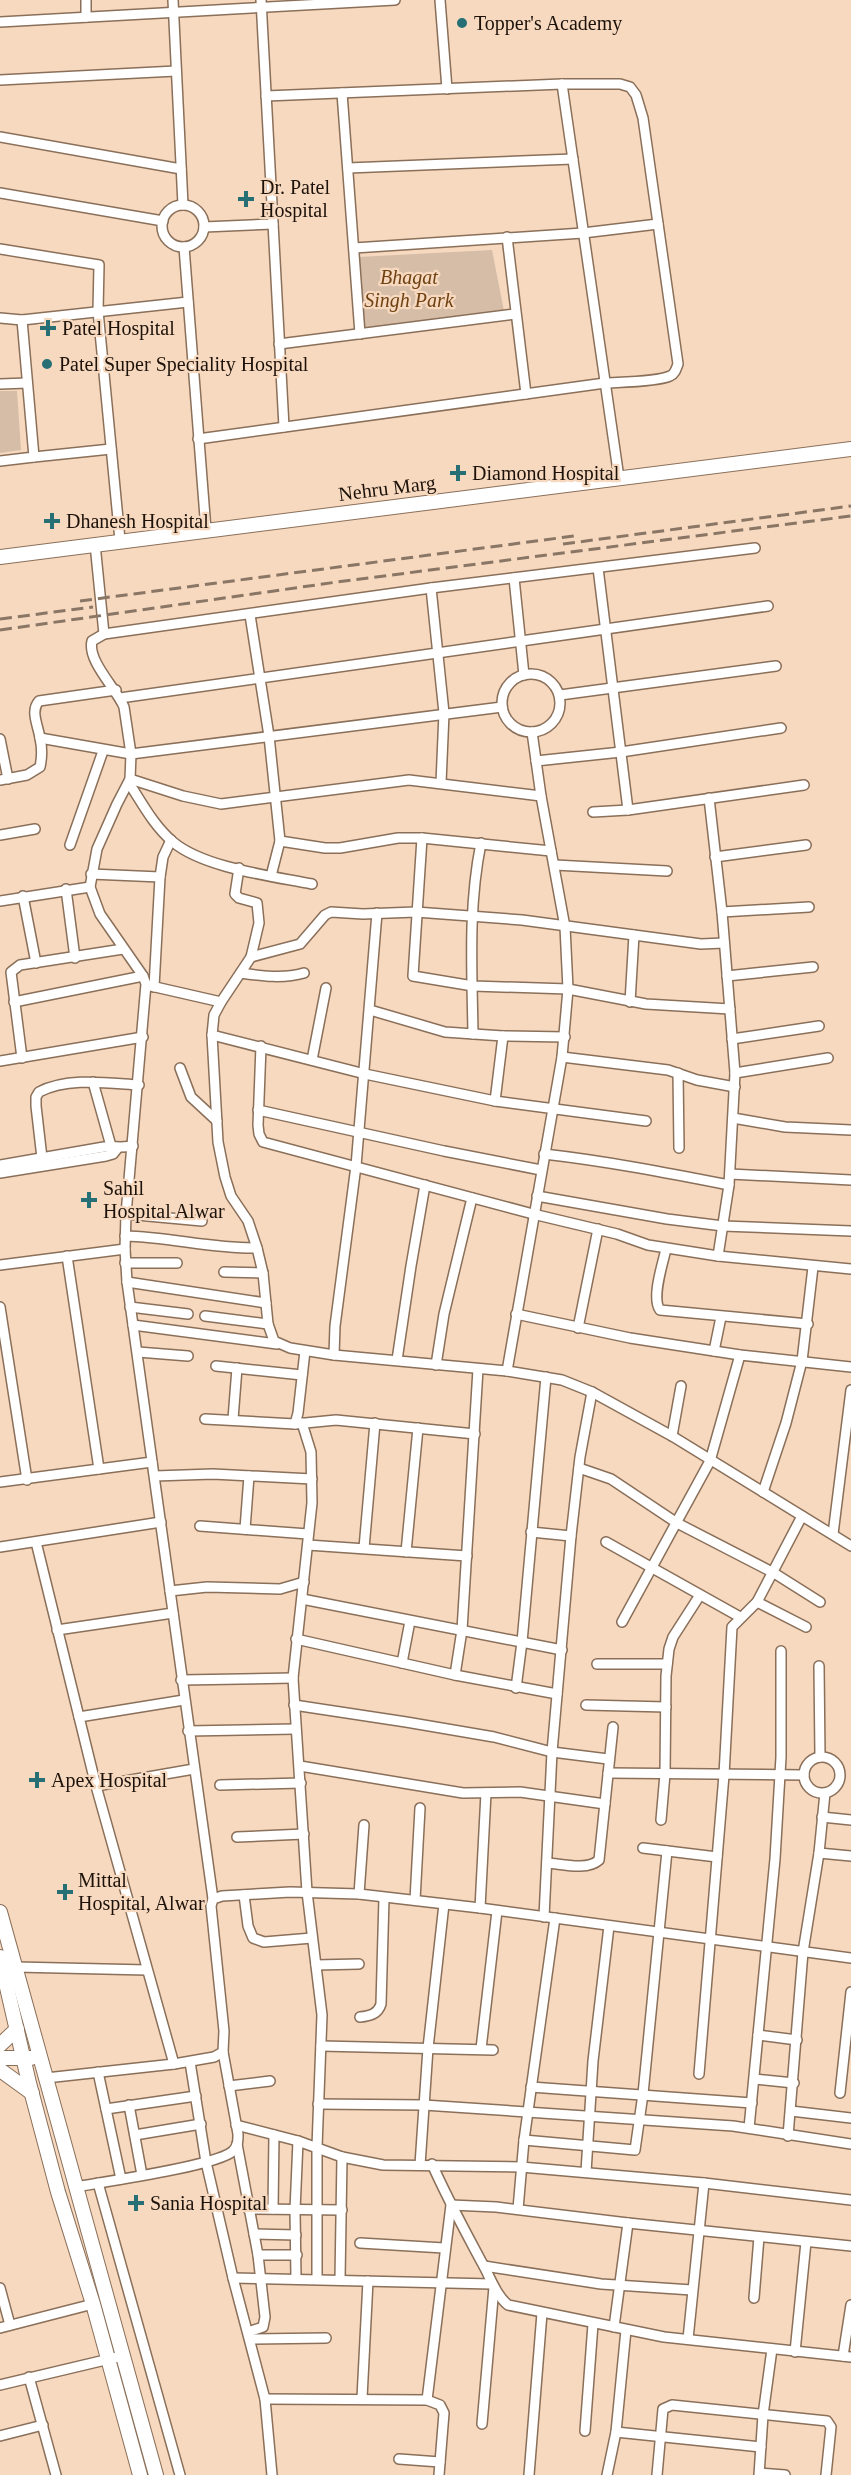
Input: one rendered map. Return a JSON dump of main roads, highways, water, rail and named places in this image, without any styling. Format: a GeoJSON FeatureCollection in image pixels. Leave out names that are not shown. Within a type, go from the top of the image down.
{"type":"FeatureCollection","features":[{"type":"Feature","properties":{"kind":"main road","name":"Nehru Marg"},"geometry":{"type":"LineString","coordinates":[[0,557],[120,540],[851,450]]}},
{"type":"Feature","properties":{"kind":"main road"},"geometry":{"type":"LineString","coordinates":[[0,1912],[75,2187],[140,2475]]}},
{"type":"Feature","properties":{"kind":"main road"},"geometry":{"type":"LineString","coordinates":[[0,1958],[58,2192],[93,2304],[115,2358],[156,2475]]}},
{"type":"Feature","properties":{"kind":"main road"},"geometry":{"type":"LineString","coordinates":[[0,2045],[17,2030]]}},
{"type":"Feature","properties":{"kind":"main road"},"geometry":{"type":"LineString","coordinates":[[0,2058],[40,2058]]}},
{"type":"Feature","properties":{"kind":"main road"},"geometry":{"type":"LineString","coordinates":[[0,2070],[32,2093]]}},
{"type":"Feature","properties":{"kind":"railway"},"geometry":{"type":"LineString","coordinates":[[563,544],[851,506]]}},
{"type":"Feature","properties":{"kind":"railway"},"geometry":{"type":"LineString","coordinates":[[0,630],[337,582],[851,516]]}},
{"type":"Feature","properties":{"kind":"railway"},"geometry":{"type":"LineString","coordinates":[[80,601],[574,536]]}},
{"type":"Feature","properties":{"kind":"railway"},"geometry":{"type":"LineString","coordinates":[[0,619],[93,607]]}},
{"type":"Feature","properties":{"kind":"place","name":"Topper's Academy"},"geometry":{"type":"Point","coordinates":[462,23]}},
{"type":"Feature","properties":{"kind":"place","name":"Dr. Patel Hospital"},"geometry":{"type":"Point","coordinates":[246,199]}},
{"type":"Feature","properties":{"kind":"place","name":"Patel Hospital"},"geometry":{"type":"Point","coordinates":[48,328]}},
{"type":"Feature","properties":{"kind":"place","name":"Patel Super Speciality Hospital"},"geometry":{"type":"Point","coordinates":[47,364]}},
{"type":"Feature","properties":{"kind":"place","name":"Diamond Hospital"},"geometry":{"type":"Point","coordinates":[458,473]}},
{"type":"Feature","properties":{"kind":"place","name":"Dhanesh Hospital"},"geometry":{"type":"Point","coordinates":[52,521]}},
{"type":"Feature","properties":{"kind":"place","name":"Sahil Hospital Alwar"},"geometry":{"type":"Point","coordinates":[89,1200]}},
{"type":"Feature","properties":{"kind":"place","name":"Apex Hospital"},"geometry":{"type":"Point","coordinates":[37,1780]}},
{"type":"Feature","properties":{"kind":"place","name":"Mittal Hospital, Alwar"},"geometry":{"type":"Point","coordinates":[65,1892]}},
{"type":"Feature","properties":{"kind":"place","name":"Sania Hospital"},"geometry":{"type":"Point","coordinates":[136,2203]}},
{"type":"Feature","properties":{"kind":"park label","name":"Bhagat Singh Park"},"geometry":{"type":"Point","coordinates":[409,288]}}]}
